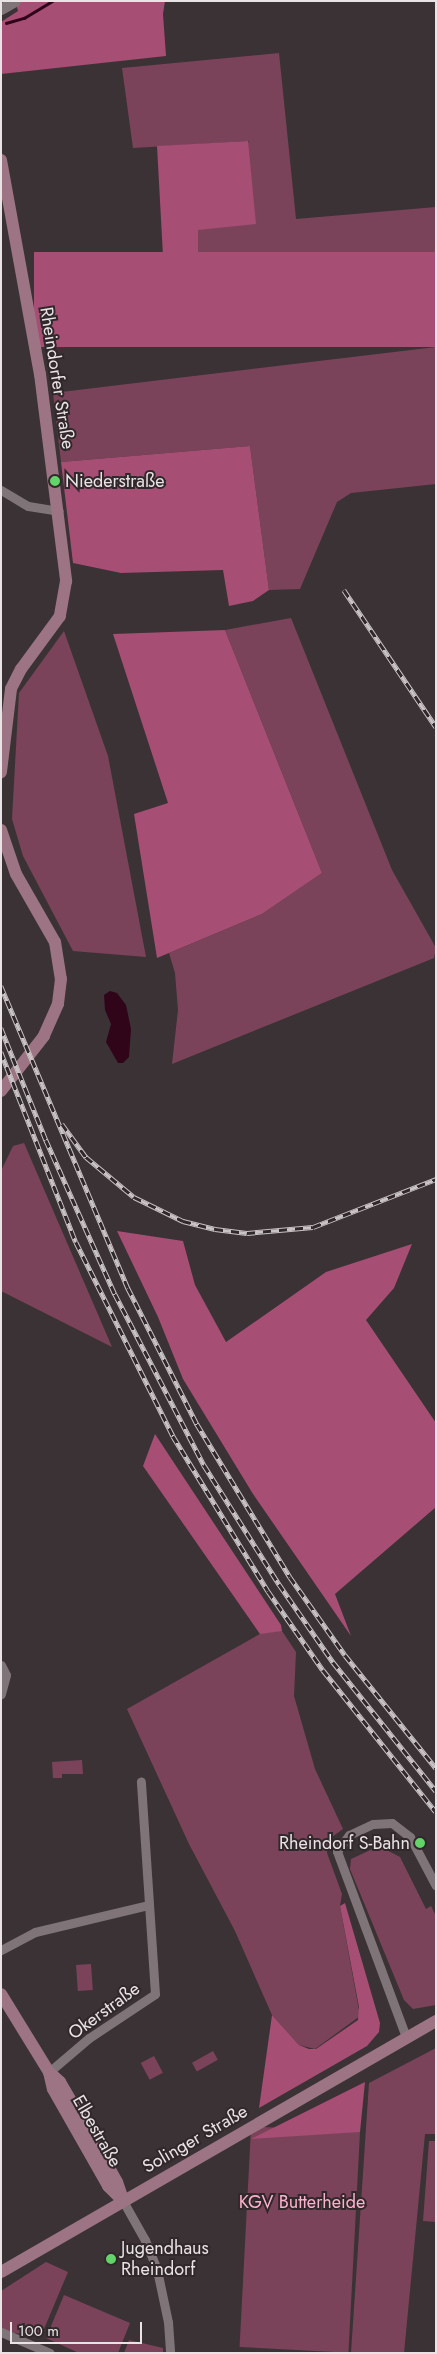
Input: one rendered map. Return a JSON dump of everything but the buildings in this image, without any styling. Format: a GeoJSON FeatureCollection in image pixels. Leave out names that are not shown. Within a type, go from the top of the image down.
{"type":"FeatureCollection","features":[{"type":"Feature","properties":{"kind":"main road","name":"Rheindorfer Straße"},"geometry":{"type":"LineString","coordinates":[[1,160],[40,374],[66,581],[64,609],[16,677],[6,713],[1,772]]}},
{"type":"Feature","properties":{"kind":"main road"},"geometry":{"type":"LineString","coordinates":[[1,830],[16,874],[55,942],[61,979],[58,1004],[44,1036],[1,1091]]}},
{"type":"Feature","properties":{"kind":"main road","name":"Elbestraße"},"geometry":{"type":"LineString","coordinates":[[1,1994],[49,2072],[52,2089],[108,2186],[123,2201]]}},
{"type":"Feature","properties":{"kind":"main road","name":"Solinger Straße"},"geometry":{"type":"LineString","coordinates":[[1,2272],[436,2021]]}},
{"type":"Feature","properties":{"kind":"street"},"geometry":{"type":"LineString","coordinates":[[1,9],[15,1]]}},
{"type":"Feature","properties":{"kind":"street"},"geometry":{"type":"LineString","coordinates":[[1,490],[28,506],[58,511]]}},
{"type":"Feature","properties":{"kind":"street"},"geometry":{"type":"LineString","coordinates":[[1,1665],[6,1683],[1,1694]]}},
{"type":"Feature","properties":{"kind":"street","name":"Okerstraße"},"geometry":{"type":"LineString","coordinates":[[49,2072],[89,2038],[155,1994],[141,1781]]}},
{"type":"Feature","properties":{"kind":"street"},"geometry":{"type":"LineString","coordinates":[[406,2037],[337,1851],[349,1835],[373,1824],[392,1823],[410,1837],[435,1885]]}},
{"type":"Feature","properties":{"kind":"street"},"geometry":{"type":"LineString","coordinates":[[1,1950],[35,1932],[148,1905]]}},
{"type":"Feature","properties":{"kind":"street"},"geometry":{"type":"LineString","coordinates":[[123,2201],[145,2240],[157,2270],[168,2322],[170,2353]]}},
{"type":"Feature","properties":{"kind":"street"},"geometry":{"type":"LineString","coordinates":[[1,2332],[34,2349],[50,2353]]}},
{"type":"Feature","properties":{"kind":"green space"},"geometry":{"type":"Polygon","coordinates":[[[279,53],[296,219],[436,207],[436,252],[166,285],[163,256],[197,254],[198,230],[249,141],[133,148],[122,68],[279,53]]]}},
{"type":"Feature","properties":{"kind":"green space"},"geometry":{"type":"Polygon","coordinates":[[[436,347],[436,484],[351,493],[337,502],[300,589],[269,590],[250,446],[61,462],[53,393],[436,347]]]}},
{"type":"Feature","properties":{"kind":"green space"},"geometry":{"type":"Polygon","coordinates":[[[291,618],[392,870],[436,948],[434,958],[172,1064],[178,1010],[175,973],[169,953],[262,914],[322,873],[225,630],[291,618]]]}},
{"type":"Feature","properties":{"kind":"green space"},"geometry":{"type":"Polygon","coordinates":[[[64,631],[108,756],[146,957],[73,951],[23,856],[12,819],[19,693],[64,631]]]}},
{"type":"Feature","properties":{"kind":"green space"},"geometry":{"type":"Polygon","coordinates":[[[24,1143],[112,1347],[1,1291],[1,1171],[13,1146],[24,1143]]]}},
{"type":"Feature","properties":{"kind":"green space"},"geometry":{"type":"Polygon","coordinates":[[[267,1630],[282,1631],[296,1652],[294,1696],[315,1769],[343,1829],[329,1839],[327,1853],[342,1894],[340,1906],[360,2016],[315,2049],[299,2045],[272,2015],[235,1931],[189,1844],[127,1709],[267,1630]]]}},
{"type":"Feature","properties":{"kind":"green space"},"geometry":{"type":"Polygon","coordinates":[[[82,1760],[83,1774],[62,1774],[62,1778],[53,1778],[52,1762],[82,1760]]]}},
{"type":"Feature","properties":{"kind":"green space"},"geometry":{"type":"Polygon","coordinates":[[[379,1846],[400,1857],[426,1909],[431,1906],[436,1916],[436,2005],[413,2009],[404,2000],[350,1869],[351,1859],[379,1846]]]}},
{"type":"Feature","properties":{"kind":"green space"},"geometry":{"type":"Polygon","coordinates":[[[91,1964],[93,1990],[78,1991],[76,1965],[91,1964]]]}},
{"type":"Feature","properties":{"kind":"green space"},"geometry":{"type":"Polygon","coordinates":[[[436,2048],[436,2134],[425,2134],[404,2353],[351,2353],[369,2083],[436,2048]]]}},
{"type":"Feature","properties":{"kind":"green space"},"geometry":{"type":"Polygon","coordinates":[[[213,2051],[218,2060],[197,2071],[192,2063],[213,2051]]]}},
{"type":"Feature","properties":{"kind":"green space"},"geometry":{"type":"Polygon","coordinates":[[[154,2056],[163,2073],[150,2080],[141,2063],[154,2056]]]}},
{"type":"Feature","properties":{"kind":"green space","name":"KGV Butterheide"},"geometry":{"type":"Polygon","coordinates":[[[251,2126],[360,2132],[348,2353],[240,2347],[251,2126]]]}},
{"type":"Feature","properties":{"kind":"green space"},"geometry":{"type":"Polygon","coordinates":[[[429,2141],[436,2141],[436,2222],[423,2221],[429,2141]]]}},
{"type":"Feature","properties":{"kind":"green space"},"geometry":{"type":"Polygon","coordinates":[[[46,2262],[68,2272],[41,2336],[14,2333],[1,2328],[1,2291],[46,2262]]]}},
{"type":"Feature","properties":{"kind":"green space"},"geometry":{"type":"Polygon","coordinates":[[[64,2295],[130,2323],[118,2353],[79,2353],[46,2338],[64,2295]]]}},
{"type":"Feature","properties":{"kind":"green space"},"geometry":{"type":"Polygon","coordinates":[[[129,2340],[163,2348],[163,2353],[124,2353],[129,2340]]]}},
{"type":"Feature","properties":{"kind":"shaded area"},"geometry":{"type":"Polygon","coordinates":[[[15,1],[165,1],[163,14],[166,56],[1,74],[1,22],[18,11],[15,1]]]}},
{"type":"Feature","properties":{"kind":"shaded area"},"geometry":{"type":"Polygon","coordinates":[[[248,141],[256,224],[198,230],[198,254],[163,256],[157,146],[248,141]]]}},
{"type":"Feature","properties":{"kind":"shaded area"},"geometry":{"type":"Polygon","coordinates":[[[34,252],[436,252],[436,347],[34,347],[34,252]]]}},
{"type":"Feature","properties":{"kind":"shaded area"},"geometry":{"type":"Polygon","coordinates":[[[250,446],[269,590],[253,601],[229,606],[223,570],[121,573],[73,563],[61,462],[250,446]]]}},
{"type":"Feature","properties":{"kind":"shaded area"},"geometry":{"type":"Polygon","coordinates":[[[225,630],[322,873],[262,914],[157,958],[134,814],[168,803],[113,634],[225,630]]]}},
{"type":"Feature","properties":{"kind":"shaded area"},"geometry":{"type":"Polygon","coordinates":[[[110,991],[117,993],[126,1005],[131,1029],[129,1057],[123,1063],[118,1063],[106,1042],[111,1024],[105,1010],[104,995],[110,991]]]}},
{"type":"Feature","properties":{"kind":"shaded area"},"geometry":{"type":"Polygon","coordinates":[[[117,1231],[183,1241],[195,1285],[226,1342],[326,1272],[412,1244],[394,1288],[366,1320],[436,1423],[436,1507],[335,1594],[351,1636],[253,1494],[183,1379],[158,1317],[117,1231]]]}},
{"type":"Feature","properties":{"kind":"shaded area"},"geometry":{"type":"Polygon","coordinates":[[[155,1434],[281,1625],[282,1631],[260,1634],[143,1466],[155,1434]]]}},
{"type":"Feature","properties":{"kind":"shaded area"},"geometry":{"type":"Polygon","coordinates":[[[345,1903],[380,2023],[379,2032],[367,2046],[259,2108],[272,2015],[299,2045],[309,2049],[316,2049],[358,2020],[359,2007],[340,1906],[345,1903]]]}},
{"type":"Feature","properties":{"kind":"shaded area"},"geometry":{"type":"Polygon","coordinates":[[[365,2082],[360,2132],[251,2139],[365,2082]]]}},
{"type":"Feature","properties":{"kind":"waterway"},"geometry":{"type":"LineString","coordinates":[[6,23],[24,18],[52,1]]}},
{"type":"Feature","properties":{"kind":"railway"},"geometry":{"type":"LineString","coordinates":[[344,590],[436,727]]}},
{"type":"Feature","properties":{"kind":"railway"},"geometry":{"type":"LineString","coordinates":[[1,986],[128,1288],[197,1424],[290,1577],[345,1655],[436,1768]]}},
{"type":"Feature","properties":{"kind":"railway"},"geometry":{"type":"LineString","coordinates":[[1,1028],[46,1140],[115,1294],[204,1465],[279,1584],[333,1662],[436,1791]]}},
{"type":"Feature","properties":{"kind":"railway"},"geometry":{"type":"LineString","coordinates":[[1,1052],[76,1242],[173,1436],[268,1591],[323,1670],[436,1812]]}},
{"type":"Feature","properties":{"kind":"railway"},"geometry":{"type":"LineString","coordinates":[[62,1124],[86,1157],[134,1197],[183,1221],[215,1229],[247,1233],[313,1227],[436,1179]]}},
{"type":"Feature","properties":{"kind":"place","name":"Niederstraße"},"geometry":{"type":"Point","coordinates":[55,481]}},
{"type":"Feature","properties":{"kind":"place","name":"Rheindorf S-Bahn"},"geometry":{"type":"Point","coordinates":[420,1843]}},
{"type":"Feature","properties":{"kind":"place","name":"Jugendhaus Rheindorf"},"geometry":{"type":"Point","coordinates":[111,2259]}}]}
